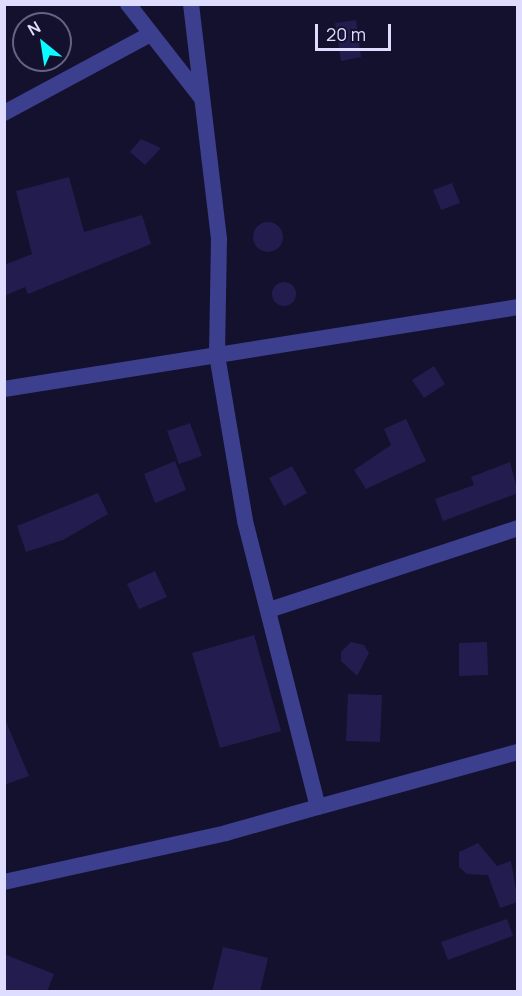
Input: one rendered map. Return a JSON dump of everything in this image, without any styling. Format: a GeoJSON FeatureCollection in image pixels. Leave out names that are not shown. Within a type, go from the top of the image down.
{"type":"FeatureCollection","features":[{"type":"Feature","properties":{"kind":"street"},"geometry":{"type":"LineString","coordinates":[[128,4],[200,96]]}},
{"type":"Feature","properties":{"kind":"street"},"geometry":{"type":"LineString","coordinates":[[191,4],[200,96],[219,239],[217,355],[245,521],[318,807]]}},
{"type":"Feature","properties":{"kind":"street"},"geometry":{"type":"LineString","coordinates":[[4,113],[151,34]]}},
{"type":"Feature","properties":{"kind":"street"},"geometry":{"type":"LineString","coordinates":[[4,389],[518,308]]}},
{"type":"Feature","properties":{"kind":"street"},"geometry":{"type":"LineString","coordinates":[[269,610],[518,528]]}},
{"type":"Feature","properties":{"kind":"street"},"geometry":{"type":"LineString","coordinates":[[4,882],[226,833],[518,752]]}},
{"type":"Feature","properties":{"kind":"building"},"geometry":{"type":"Polygon","coordinates":[[[356,20],[361,57],[341,61],[335,23],[356,20]]]}},
{"type":"Feature","properties":{"kind":"building"},"geometry":{"type":"Polygon","coordinates":[[[141,139],[161,148],[145,165],[130,152],[141,139]]]}},
{"type":"Feature","properties":{"kind":"building"},"geometry":{"type":"Polygon","coordinates":[[[69,177],[84,232],[142,215],[151,244],[28,294],[25,287],[4,296],[4,265],[32,254],[16,191],[69,177]]]}},
{"type":"Feature","properties":{"kind":"building"},"geometry":{"type":"Polygon","coordinates":[[[452,183],[460,203],[441,210],[433,190],[452,183]]]}},
{"type":"Feature","properties":{"kind":"building"},"geometry":{"type":"Polygon","coordinates":[[[268,222],[274,223],[282,231],[282,243],[274,251],[268,252],[262,251],[254,243],[253,237],[254,231],[262,223],[268,222]]]}},
{"type":"Feature","properties":{"kind":"building"},"geometry":{"type":"Polygon","coordinates":[[[284,282],[293,285],[296,294],[293,303],[284,306],[275,303],[272,294],[275,285],[284,282]]]}},
{"type":"Feature","properties":{"kind":"building"},"geometry":{"type":"Polygon","coordinates":[[[434,366],[445,384],[424,398],[412,380],[434,366]]]}},
{"type":"Feature","properties":{"kind":"building"},"geometry":{"type":"Polygon","coordinates":[[[406,419],[426,461],[366,489],[354,470],[391,445],[384,429],[406,419]]]}},
{"type":"Feature","properties":{"kind":"building"},"geometry":{"type":"Polygon","coordinates":[[[190,423],[202,456],[179,464],[167,431],[190,423]]]}},
{"type":"Feature","properties":{"kind":"building"},"geometry":{"type":"Polygon","coordinates":[[[175,461],[186,490],[155,503],[144,474],[175,461]]]}},
{"type":"Feature","properties":{"kind":"building"},"geometry":{"type":"Polygon","coordinates":[[[510,462],[518,493],[443,521],[435,499],[474,485],[471,477],[510,462]]]}},
{"type":"Feature","properties":{"kind":"building"},"geometry":{"type":"Polygon","coordinates":[[[292,466],[307,493],[284,506],[269,478],[292,466]]]}},
{"type":"Feature","properties":{"kind":"building"},"geometry":{"type":"Polygon","coordinates":[[[98,493],[108,514],[63,540],[26,552],[17,526],[98,493]]]}},
{"type":"Feature","properties":{"kind":"building"},"geometry":{"type":"Polygon","coordinates":[[[155,571],[167,597],[139,609],[127,584],[155,571]]]}},
{"type":"Feature","properties":{"kind":"building"},"geometry":{"type":"Polygon","coordinates":[[[254,635],[281,731],[220,748],[192,653],[254,635]]]}},
{"type":"Feature","properties":{"kind":"building"},"geometry":{"type":"Polygon","coordinates":[[[351,642],[364,645],[369,653],[357,676],[341,661],[341,652],[351,642]]]}},
{"type":"Feature","properties":{"kind":"building"},"geometry":{"type":"Polygon","coordinates":[[[487,642],[488,675],[459,676],[459,643],[487,642]]]}},
{"type":"Feature","properties":{"kind":"building"},"geometry":{"type":"Polygon","coordinates":[[[348,694],[382,695],[380,742],[346,741],[348,694]]]}},
{"type":"Feature","properties":{"kind":"building"},"geometry":{"type":"Polygon","coordinates":[[[4,717],[29,776],[4,785],[4,717]]]}},
{"type":"Feature","properties":{"kind":"building"},"geometry":{"type":"Polygon","coordinates":[[[478,843],[497,866],[511,861],[518,902],[500,908],[488,875],[467,874],[459,867],[459,852],[478,843]]]}},
{"type":"Feature","properties":{"kind":"building"},"geometry":{"type":"Polygon","coordinates":[[[507,919],[513,936],[448,960],[441,942],[507,919]]]}},
{"type":"Feature","properties":{"kind":"building"},"geometry":{"type":"Polygon","coordinates":[[[223,947],[268,958],[260,992],[212,992],[223,947]]]}},
{"type":"Feature","properties":{"kind":"building"},"geometry":{"type":"Polygon","coordinates":[[[4,954],[54,974],[47,992],[4,992],[4,954]]]}}]}
